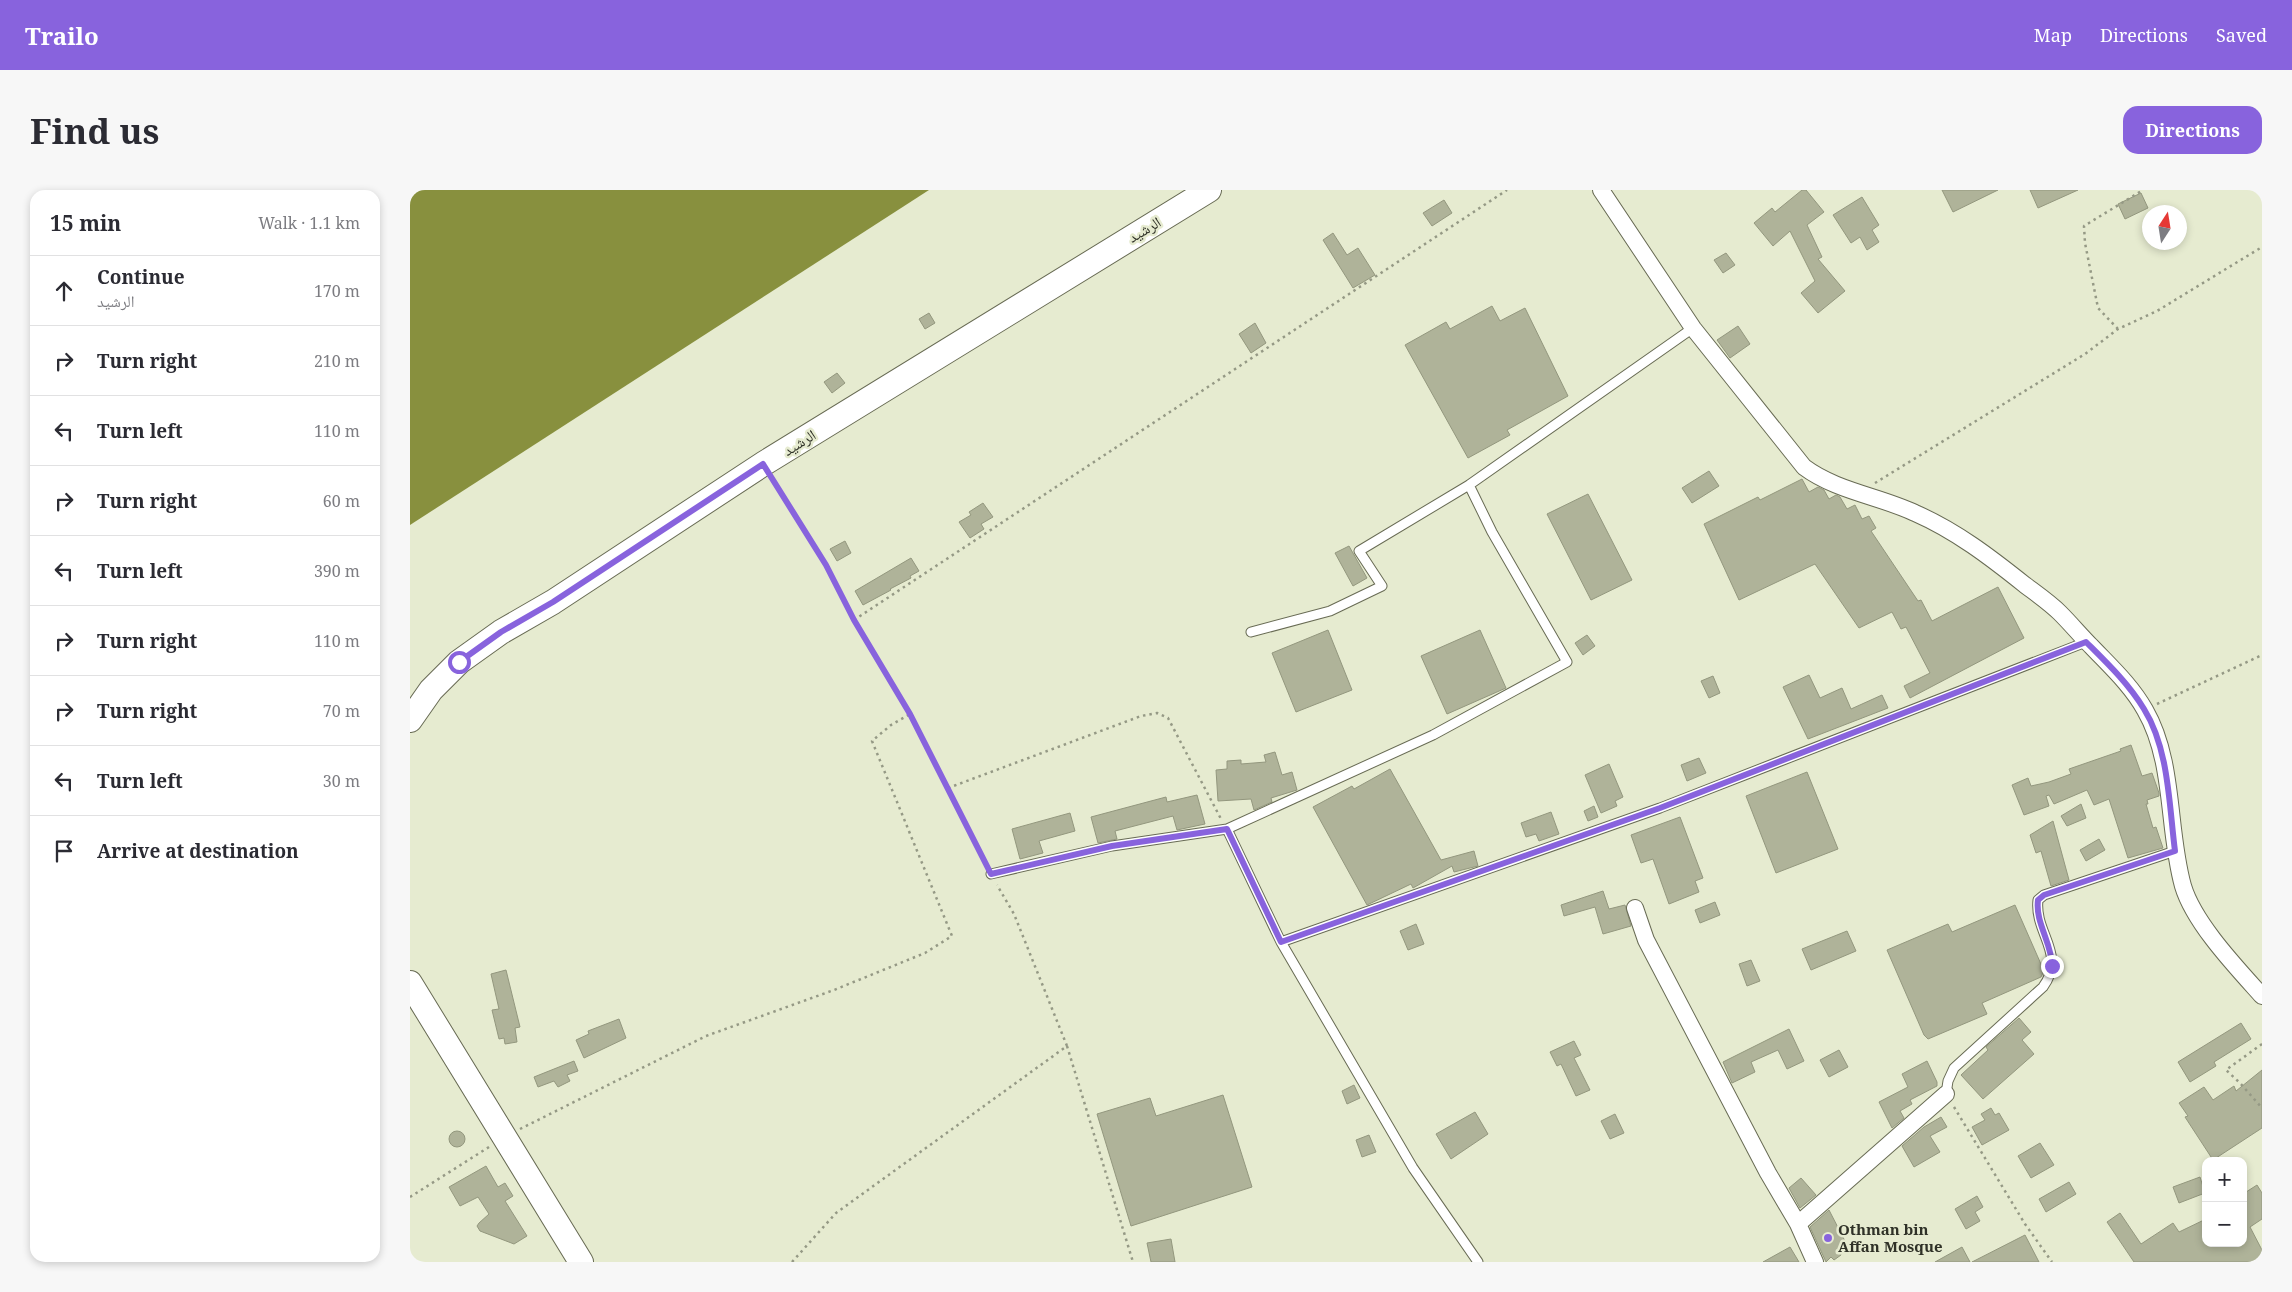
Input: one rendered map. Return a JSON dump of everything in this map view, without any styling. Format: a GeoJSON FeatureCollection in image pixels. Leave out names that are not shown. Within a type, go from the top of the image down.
{"type":"FeatureCollection","features":[{"type":"Feature","properties":{"kind":"main road","name":"الرشيد"},"geometry":{"type":"LineString","coordinates":[[410,720],[431,690],[459,662],[501,632],[553,602],[763,464],[1209,190]]}},
{"type":"Feature","properties":{"kind":"main road"},"geometry":{"type":"LineString","coordinates":[[410,983],[581,1262]]}},
{"type":"Feature","properties":{"kind":"street"},"geometry":{"type":"LineString","coordinates":[[1601,190],[1693,328],[1804,467],[1827,482],[1895,504],[1933,521],[1972,544],[2059,612],[2125,682],[2145,710],[2157,736],[2163,763],[2175,851],[2183,887],[2191,906],[2202,923],[2262,996]]}},
{"type":"Feature","properties":{"kind":"street"},"geometry":{"type":"LineString","coordinates":[[1636,908],[1646,940],[1768,1173],[1798,1224],[1815,1262]]}},
{"type":"Feature","properties":{"kind":"street"},"geometry":{"type":"LineString","coordinates":[[1798,1224],[1946,1094]]}},
{"type":"Feature","properties":{"kind":"lane"},"geometry":{"type":"LineString","coordinates":[[1251,632],[1330,611],[1382,586],[1359,551],[1469,485],[1693,328]]}},
{"type":"Feature","properties":{"kind":"lane"},"geometry":{"type":"LineString","coordinates":[[991,874],[1112,846],[1227,829],[1434,736],[1567,662],[1492,532],[1469,485]]}},
{"type":"Feature","properties":{"kind":"lane"},"geometry":{"type":"LineString","coordinates":[[1281,942],[1660,808],[2086,642]]}},
{"type":"Feature","properties":{"kind":"lane"},"geometry":{"type":"LineString","coordinates":[[1227,829],[1281,942],[1413,1168],[1478,1262]]}},
{"type":"Feature","properties":{"kind":"lane"},"geometry":{"type":"LineString","coordinates":[[1946,1094],[1948,1081],[1954,1068],[2042,987],[2051,976],[2052,954],[2037,910],[2038,900],[2044,895],[2175,851]]}},
{"type":"Feature","properties":{"kind":"path"},"geometry":{"type":"LineString","coordinates":[[854,620],[1507,190]]}},
{"type":"Feature","properties":{"kind":"path"},"geometry":{"type":"LineString","coordinates":[[2118,329],[2098,308],[2085,243],[2084,226],[2143,190]]}},
{"type":"Feature","properties":{"kind":"path"},"geometry":{"type":"LineString","coordinates":[[1860,492],[2085,354],[2118,329],[2157,311],[2262,246]]}},
{"type":"Feature","properties":{"kind":"path"},"geometry":{"type":"LineString","coordinates":[[763,464],[826,565],[854,620],[910,714],[991,874],[1014,914],[1066,1046],[1133,1262]]}},
{"type":"Feature","properties":{"kind":"path"},"geometry":{"type":"LineString","coordinates":[[2145,710],[2262,654]]}},
{"type":"Feature","properties":{"kind":"path"},"geometry":{"type":"LineString","coordinates":[[948,788],[1141,716],[1157,713],[1168,718],[1227,829]]}},
{"type":"Feature","properties":{"kind":"path"},"geometry":{"type":"LineString","coordinates":[[410,1197],[505,1136],[706,1036],[879,972],[924,953],[952,936],[872,741],[891,725],[910,714]]}},
{"type":"Feature","properties":{"kind":"path"},"geometry":{"type":"LineString","coordinates":[[2262,1044],[2226,1070],[2262,1108]]}},
{"type":"Feature","properties":{"kind":"path"},"geometry":{"type":"LineString","coordinates":[[792,1262],[836,1213],[1066,1046]]}},
{"type":"Feature","properties":{"kind":"path"},"geometry":{"type":"LineString","coordinates":[[1946,1094],[2024,1224],[2052,1262]]}},
{"type":"Feature","properties":{"kind":"shaded area"},"geometry":{"type":"Polygon","coordinates":[[[410,190],[929,190],[410,525],[410,190]]]}},
{"type":"Feature","properties":{"kind":"building"},"geometry":{"type":"Polygon","coordinates":[[[1802,190],[1806,190],[1824,212],[1807,225],[1822,257],[1818,259],[1845,291],[1818,313],[1801,293],[1815,281],[1790,231],[1773,246],[1754,223],[1772,208],[1775,212],[1802,190]]]}},
{"type":"Feature","properties":{"kind":"building"},"geometry":{"type":"Polygon","coordinates":[[[1942,190],[1998,190],[1953,212],[1942,190]]]}},
{"type":"Feature","properties":{"kind":"building"},"geometry":{"type":"Polygon","coordinates":[[[2030,190],[2078,190],[2038,208],[2030,190]]]}},
{"type":"Feature","properties":{"kind":"building"},"geometry":{"type":"Polygon","coordinates":[[[2141,193],[2147,205],[2142,205],[2142,211],[2125,219],[2118,204],[2141,193]]]}},
{"type":"Feature","properties":{"kind":"building"},"geometry":{"type":"Polygon","coordinates":[[[1862,197],[1879,225],[1872,230],[1879,242],[1867,250],[1860,237],[1851,243],[1833,215],[1862,197]]]}},
{"type":"Feature","properties":{"kind":"building"},"geometry":{"type":"Polygon","coordinates":[[[1444,200],[1452,213],[1432,226],[1423,213],[1444,200]]]}},
{"type":"Feature","properties":{"kind":"building"},"geometry":{"type":"Polygon","coordinates":[[[1333,233],[1347,255],[1358,248],[1375,275],[1353,288],[1323,240],[1333,233]]]}},
{"type":"Feature","properties":{"kind":"building"},"geometry":{"type":"Polygon","coordinates":[[[1726,253],[1735,265],[1723,273],[1714,260],[1726,253]]]}},
{"type":"Feature","properties":{"kind":"building"},"geometry":{"type":"Polygon","coordinates":[[[1492,306],[1500,321],[1525,308],[1568,396],[1507,430],[1510,435],[1468,458],[1405,345],[1446,322],[1450,329],[1492,306]]]}},
{"type":"Feature","properties":{"kind":"building"},"geometry":{"type":"Polygon","coordinates":[[[929,313],[935,323],[925,329],[919,319],[929,313]]]}},
{"type":"Feature","properties":{"kind":"building"},"geometry":{"type":"Polygon","coordinates":[[[1255,323],[1266,343],[1251,353],[1239,334],[1255,323]]]}},
{"type":"Feature","properties":{"kind":"building"},"geometry":{"type":"Polygon","coordinates":[[[1738,326],[1750,344],[1730,358],[1717,340],[1738,326]]]}},
{"type":"Feature","properties":{"kind":"building"},"geometry":{"type":"Polygon","coordinates":[[[837,373],[845,383],[832,393],[824,382],[837,373]]]}},
{"type":"Feature","properties":{"kind":"building"},"geometry":{"type":"Polygon","coordinates":[[[1709,471],[1719,486],[1692,503],[1682,488],[1709,471]]]}},
{"type":"Feature","properties":{"kind":"building"},"geometry":{"type":"Polygon","coordinates":[[[1802,479],[1809,492],[1818,487],[1824,490],[1829,499],[1836,495],[1840,497],[1847,509],[1855,505],[1862,519],[1869,516],[1876,528],[1871,531],[1918,601],[1921,600],[1932,621],[1998,587],[2024,638],[1910,698],[1904,686],[1930,673],[1906,627],[1901,629],[1892,612],[1859,628],[1815,564],[1739,600],[1704,524],[1758,497],[1760,500],[1802,479]]]}},
{"type":"Feature","properties":{"kind":"building"},"geometry":{"type":"Polygon","coordinates":[[[1588,494],[1632,580],[1591,600],[1547,514],[1588,494]]]}},
{"type":"Feature","properties":{"kind":"building"},"geometry":{"type":"Polygon","coordinates":[[[983,503],[993,517],[981,524],[984,529],[970,538],[959,522],[971,515],[969,512],[983,503]]]}},
{"type":"Feature","properties":{"kind":"building"},"geometry":{"type":"Polygon","coordinates":[[[845,541],[851,553],[837,561],[830,549],[845,541]]]}},
{"type":"Feature","properties":{"kind":"building"},"geometry":{"type":"Polygon","coordinates":[[[1349,546],[1367,578],[1353,586],[1335,553],[1349,546]]]}},
{"type":"Feature","properties":{"kind":"building"},"geometry":{"type":"Polygon","coordinates":[[[911,558],[919,571],[910,576],[911,578],[863,605],[855,591],[911,558]]]}},
{"type":"Feature","properties":{"kind":"building"},"geometry":{"type":"Polygon","coordinates":[[[1328,630],[1352,690],[1296,712],[1272,653],[1328,630]]]}},
{"type":"Feature","properties":{"kind":"building"},"geometry":{"type":"Polygon","coordinates":[[[1480,630],[1506,688],[1447,714],[1421,656],[1480,630]]]}},
{"type":"Feature","properties":{"kind":"building"},"geometry":{"type":"Polygon","coordinates":[[[1587,635],[1595,646],[1583,655],[1575,643],[1587,635]]]}},
{"type":"Feature","properties":{"kind":"building"},"geometry":{"type":"Polygon","coordinates":[[[1809,675],[1820,698],[1842,688],[1851,709],[1882,695],[1888,708],[1808,739],[1783,687],[1809,675]]]}},
{"type":"Feature","properties":{"kind":"building"},"geometry":{"type":"Polygon","coordinates":[[[1713,676],[1720,693],[1709,698],[1701,681],[1713,676]]]}},
{"type":"Feature","properties":{"kind":"building"},"geometry":{"type":"Polygon","coordinates":[[[2131,745],[2142,776],[2152,773],[2159,793],[2159,796],[2147,800],[2148,804],[2146,804],[2153,828],[2156,827],[2163,848],[2128,858],[2109,799],[2094,805],[2087,790],[2054,804],[2049,795],[2046,796],[2049,806],[2024,815],[2012,785],[2028,778],[2031,786],[2049,782],[2071,774],[2069,769],[2121,751],[2120,749],[2131,745]]]}},
{"type":"Feature","properties":{"kind":"building"},"geometry":{"type":"Polygon","coordinates":[[[1275,752],[1282,775],[1292,772],[1297,790],[1271,798],[1272,802],[1254,810],[1251,799],[1218,801],[1216,770],[1227,769],[1227,761],[1241,760],[1241,764],[1266,762],[1264,755],[1275,752]]]}},
{"type":"Feature","properties":{"kind":"building"},"geometry":{"type":"Polygon","coordinates":[[[1699,758],[1706,773],[1687,781],[1681,765],[1699,758]]]}},
{"type":"Feature","properties":{"kind":"building"},"geometry":{"type":"Polygon","coordinates":[[[1609,764],[1623,797],[1615,801],[1617,806],[1601,813],[1585,775],[1609,764]]]}},
{"type":"Feature","properties":{"kind":"building"},"geometry":{"type":"Polygon","coordinates":[[[1390,769],[1441,860],[1474,851],[1478,866],[1454,872],[1452,866],[1413,888],[1411,884],[1367,905],[1313,807],[1352,786],[1354,789],[1390,769]]]}},
{"type":"Feature","properties":{"kind":"building"},"geometry":{"type":"Polygon","coordinates":[[[1807,772],[1838,849],[1776,873],[1746,796],[1807,772]]]}},
{"type":"Feature","properties":{"kind":"building"},"geometry":{"type":"Polygon","coordinates":[[[1197,795],[1205,824],[1177,830],[1173,816],[1115,831],[1117,839],[1098,843],[1091,817],[1166,797],[1167,802],[1197,795]]]}},
{"type":"Feature","properties":{"kind":"building"},"geometry":{"type":"Polygon","coordinates":[[[2081,804],[2086,818],[2067,826],[2061,816],[2081,804]]]}},
{"type":"Feature","properties":{"kind":"building"},"geometry":{"type":"Polygon","coordinates":[[[1594,806],[1598,817],[1588,821],[1584,811],[1594,806]]]}},
{"type":"Feature","properties":{"kind":"building"},"geometry":{"type":"Polygon","coordinates":[[[1551,812],[1559,834],[1539,841],[1536,834],[1526,837],[1521,823],[1551,812]]]}},
{"type":"Feature","properties":{"kind":"building"},"geometry":{"type":"Polygon","coordinates":[[[1070,813],[1075,831],[1039,841],[1043,853],[1020,859],[1012,829],[1070,813]]]}},
{"type":"Feature","properties":{"kind":"building"},"geometry":{"type":"Polygon","coordinates":[[[1680,817],[1703,878],[1695,881],[1699,892],[1669,904],[1653,859],[1641,863],[1631,835],[1680,817]]]}},
{"type":"Feature","properties":{"kind":"building"},"geometry":{"type":"Polygon","coordinates":[[[2053,821],[2069,880],[2051,886],[2041,851],[2036,853],[2030,835],[2053,821]]]}},
{"type":"Feature","properties":{"kind":"building"},"geometry":{"type":"Polygon","coordinates":[[[2099,839],[2105,850],[2086,861],[2080,850],[2099,839]]]}},
{"type":"Feature","properties":{"kind":"building"},"geometry":{"type":"Polygon","coordinates":[[[1603,891],[1609,909],[1625,905],[1631,926],[1603,934],[1595,907],[1564,916],[1561,905],[1603,891]]]}},
{"type":"Feature","properties":{"kind":"building"},"geometry":{"type":"Polygon","coordinates":[[[1715,902],[1720,915],[1700,923],[1695,910],[1715,902]]]}},
{"type":"Feature","properties":{"kind":"building"},"geometry":{"type":"Polygon","coordinates":[[[2015,905],[2044,971],[2041,977],[1982,1003],[1987,1014],[1928,1039],[1924,1035],[1887,950],[1948,924],[1952,932],[2015,905]]]}},
{"type":"Feature","properties":{"kind":"building"},"geometry":{"type":"Polygon","coordinates":[[[1416,924],[1424,944],[1408,950],[1400,931],[1416,924]]]}},
{"type":"Feature","properties":{"kind":"building"},"geometry":{"type":"Polygon","coordinates":[[[1847,931],[1856,951],[1811,970],[1802,949],[1847,931]]]}},
{"type":"Feature","properties":{"kind":"building"},"geometry":{"type":"Polygon","coordinates":[[[1751,960],[1760,981],[1747,986],[1739,964],[1751,960]]]}},
{"type":"Feature","properties":{"kind":"building"},"geometry":{"type":"Polygon","coordinates":[[[506,970],[520,1027],[515,1028],[517,1042],[505,1044],[504,1038],[499,1039],[492,1010],[499,1009],[491,974],[506,970]]]}},
{"type":"Feature","properties":{"kind":"building"},"geometry":{"type":"Polygon","coordinates":[[[2019,1018],[2031,1032],[2022,1040],[2034,1054],[1983,1099],[1961,1075],[1988,1050],[1986,1047],[2019,1018]]]}},
{"type":"Feature","properties":{"kind":"building"},"geometry":{"type":"Polygon","coordinates":[[[619,1019],[626,1038],[584,1058],[576,1040],[589,1034],[588,1031],[619,1019]]]}},
{"type":"Feature","properties":{"kind":"building"},"geometry":{"type":"Polygon","coordinates":[[[2241,1023],[2251,1039],[2214,1062],[2216,1066],[2190,1082],[2178,1062],[2241,1023]]]}},
{"type":"Feature","properties":{"kind":"building"},"geometry":{"type":"Polygon","coordinates":[[[1789,1029],[1804,1061],[1787,1069],[1778,1050],[1751,1062],[1755,1072],[1732,1083],[1723,1062],[1789,1029]]]}},
{"type":"Feature","properties":{"kind":"building"},"geometry":{"type":"Polygon","coordinates":[[[1574,1041],[1581,1055],[1574,1058],[1590,1090],[1576,1096],[1561,1064],[1557,1066],[1550,1052],[1574,1041]]]}},
{"type":"Feature","properties":{"kind":"building"},"geometry":{"type":"Polygon","coordinates":[[[1839,1050],[1848,1067],[1829,1077],[1820,1060],[1839,1050]]]}},
{"type":"Feature","properties":{"kind":"building"},"geometry":{"type":"Polygon","coordinates":[[[574,1061],[578,1071],[567,1075],[570,1081],[558,1087],[554,1081],[538,1087],[534,1077],[574,1061]]]}},
{"type":"Feature","properties":{"kind":"building"},"geometry":{"type":"Polygon","coordinates":[[[1927,1061],[1937,1086],[1910,1100],[1912,1104],[1900,1111],[1904,1118],[1892,1128],[1879,1102],[1908,1087],[1902,1074],[1927,1061]]]}},
{"type":"Feature","properties":{"kind":"building"},"geometry":{"type":"Polygon","coordinates":[[[2262,1070],[2262,1128],[2218,1157],[2211,1157],[2185,1117],[2188,1116],[2179,1103],[2204,1087],[2213,1100],[2234,1086],[2236,1091],[2262,1070]]]}},
{"type":"Feature","properties":{"kind":"building"},"geometry":{"type":"Polygon","coordinates":[[[1354,1085],[1360,1098],[1347,1104],[1342,1091],[1354,1085]]]}},
{"type":"Feature","properties":{"kind":"building"},"geometry":{"type":"Polygon","coordinates":[[[1223,1095],[1252,1187],[1131,1226],[1097,1114],[1150,1098],[1156,1116],[1223,1095]]]}},
{"type":"Feature","properties":{"kind":"building"},"geometry":{"type":"Polygon","coordinates":[[[1991,1108],[1995,1115],[1999,1113],[2009,1130],[1982,1145],[1972,1127],[1985,1120],[1981,1114],[1991,1108]]]}},
{"type":"Feature","properties":{"kind":"building"},"geometry":{"type":"Polygon","coordinates":[[[1475,1112],[1488,1134],[1451,1159],[1436,1134],[1475,1112]]]}},
{"type":"Feature","properties":{"kind":"building"},"geometry":{"type":"Polygon","coordinates":[[[1615,1114],[1624,1133],[1610,1139],[1601,1121],[1615,1114]]]}},
{"type":"Feature","properties":{"kind":"building"},"geometry":{"type":"Polygon","coordinates":[[[1941,1117],[1947,1127],[1930,1136],[1940,1152],[1914,1167],[1902,1146],[1924,1127],[1941,1117]]]}},
{"type":"Feature","properties":{"kind":"building"},"geometry":{"type":"Polygon","coordinates":[[[457,1131],[463,1133],[465,1139],[463,1145],[457,1147],[451,1145],[449,1139],[451,1133],[457,1131]]]}},
{"type":"Feature","properties":{"kind":"building"},"geometry":{"type":"Polygon","coordinates":[[[1369,1135],[1376,1152],[1362,1157],[1356,1140],[1369,1135]]]}},
{"type":"Feature","properties":{"kind":"building"},"geometry":{"type":"Polygon","coordinates":[[[2040,1143],[2054,1165],[2031,1178],[2018,1156],[2040,1143]]]}},
{"type":"Feature","properties":{"kind":"building"},"geometry":{"type":"Polygon","coordinates":[[[486,1166],[498,1187],[505,1183],[513,1196],[505,1201],[527,1236],[514,1244],[480,1231],[477,1226],[489,1214],[478,1197],[460,1206],[449,1187],[486,1166]]]}},
{"type":"Feature","properties":{"kind":"building"},"geometry":{"type":"Polygon","coordinates":[[[2200,1177],[2202,1194],[2179,1203],[2173,1187],[2200,1177]]]}},
{"type":"Feature","properties":{"kind":"building"},"geometry":{"type":"Polygon","coordinates":[[[1801,1178],[1816,1195],[1800,1208],[1789,1188],[1801,1178]]]}},
{"type":"Feature","properties":{"kind":"building"},"geometry":{"type":"Polygon","coordinates":[[[2069,1182],[2076,1194],[2046,1212],[2039,1199],[2069,1182]]]}},
{"type":"Feature","properties":{"kind":"building"},"geometry":{"type":"Polygon","coordinates":[[[2257,1185],[2262,1193],[2262,1219],[2250,1227],[2262,1250],[2262,1262],[2134,1262],[2107,1222],[2120,1213],[2141,1244],[2173,1223],[2179,1232],[2202,1221],[2202,1247],[2247,1247],[2247,1191],[2257,1185]]]}},
{"type":"Feature","properties":{"kind":"building"},"geometry":{"type":"Polygon","coordinates":[[[1977,1196],[1983,1207],[1975,1212],[1980,1221],[1966,1229],[1955,1209],[1977,1196]]]}},
{"type":"Feature","properties":{"kind":"building","name":"Othman bin Affan Mosque"},"geometry":{"type":"Polygon","coordinates":[[[1829,1210],[1847,1245],[1840,1250],[1841,1255],[1834,1260],[1831,1257],[1826,1262],[1810,1227],[1829,1210]]]}},
{"type":"Feature","properties":{"kind":"building"},"geometry":{"type":"Polygon","coordinates":[[[2025,1235],[2039,1262],[1972,1262],[2025,1235]]]}},
{"type":"Feature","properties":{"kind":"building"},"geometry":{"type":"Polygon","coordinates":[[[1171,1239],[1175,1262],[1151,1262],[1147,1243],[1171,1239]]]}},
{"type":"Feature","properties":{"kind":"building"},"geometry":{"type":"Polygon","coordinates":[[[1790,1247],[1799,1262],[1763,1262],[1790,1247]]]}},
{"type":"Feature","properties":{"kind":"building"},"geometry":{"type":"Polygon","coordinates":[[[1962,1247],[1970,1262],[1935,1262],[1962,1247]]]}},
{"type":"Feature","properties":{"kind":"place","name":"Othman bin Affan Mosque"},"geometry":{"type":"Point","coordinates":[1828,1238]}},
{"type":"Feature","properties":{"kind":"route"},"geometry":{"type":"LineString","coordinates":[[459,662],[501,632],[553,602],[763,464],[826,565],[854,620],[910,714],[991,874],[1112,846],[1227,829],[1281,942],[1660,808],[2086,642],[2125,682],[2145,710],[2157,736],[2163,763],[2175,851],[2044,895],[2038,900],[2037,910],[2052,954],[2052,966]]}}]}
